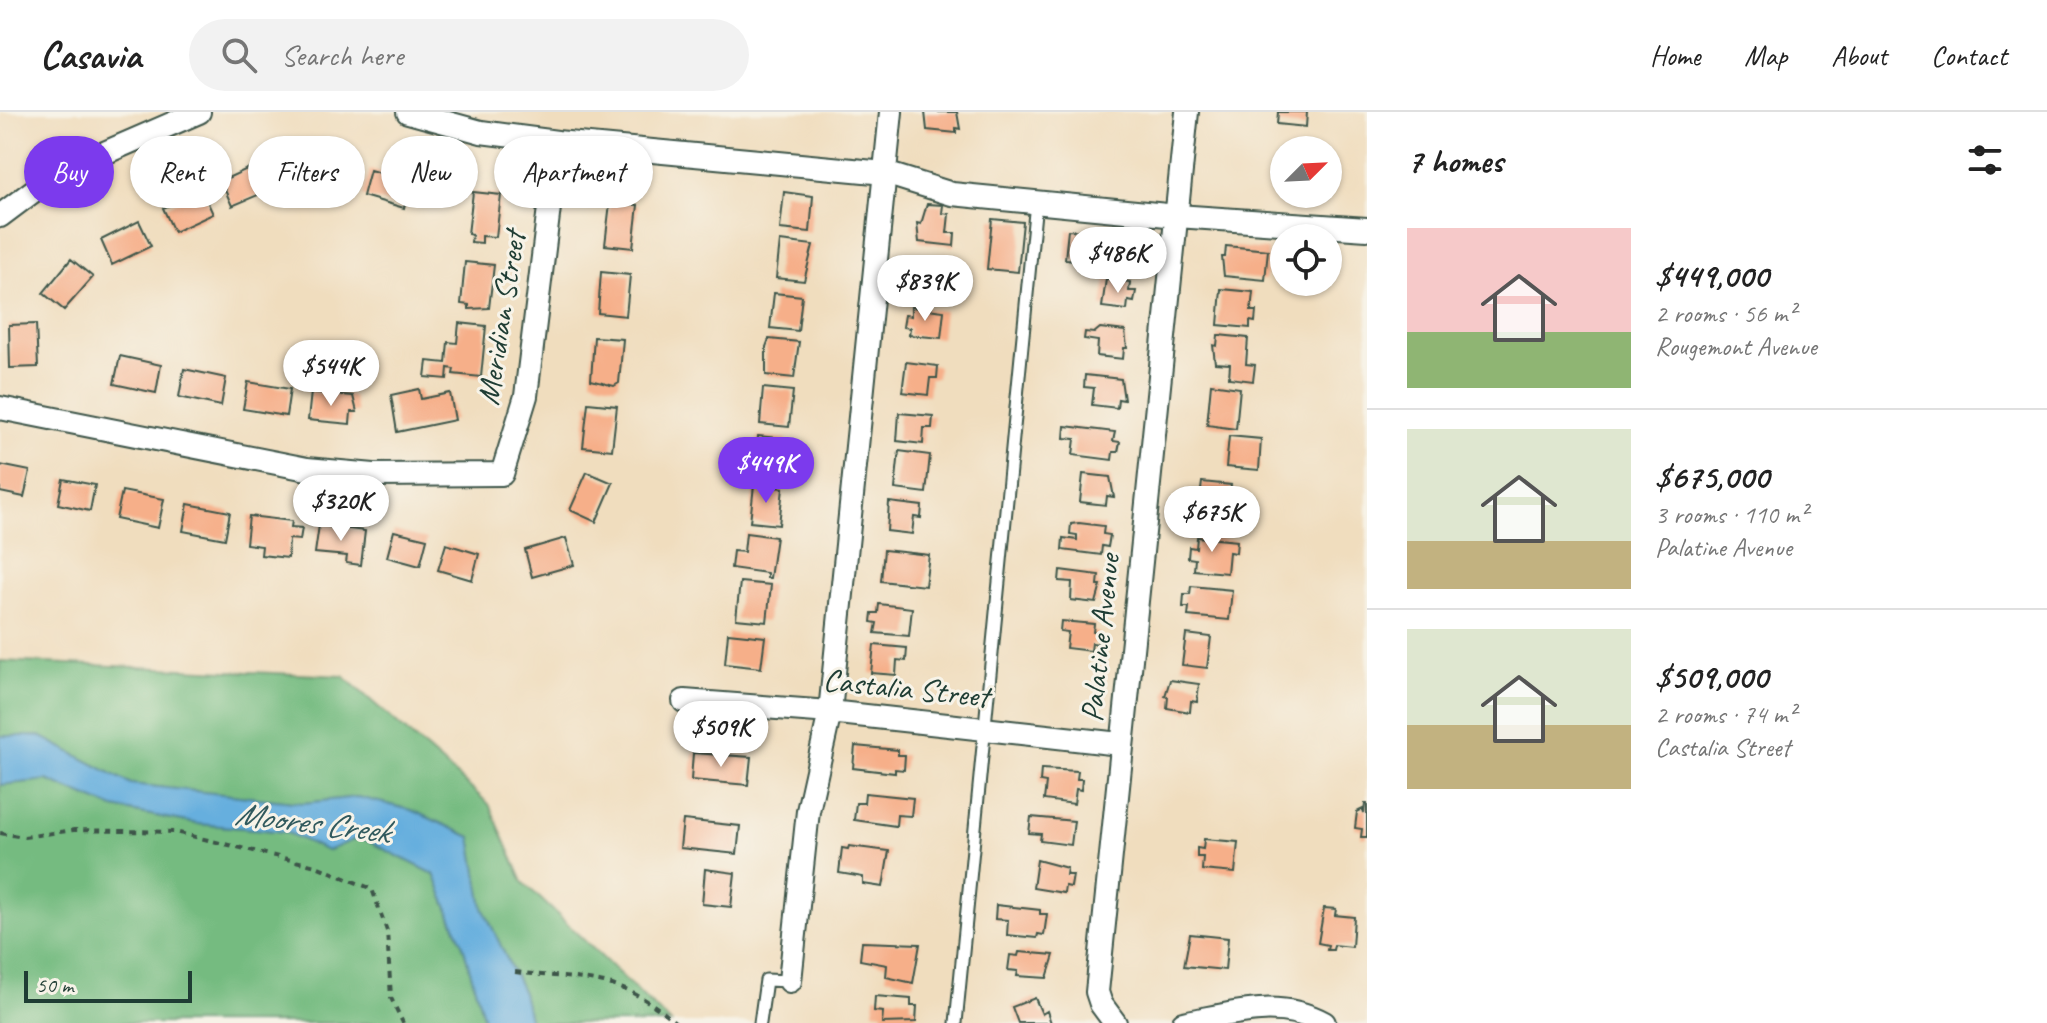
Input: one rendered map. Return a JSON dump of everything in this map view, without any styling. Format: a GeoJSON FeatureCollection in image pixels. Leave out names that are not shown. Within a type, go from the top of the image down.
{"type":"FeatureCollection","features":[{"type":"Feature","properties":{"kind":"street"},"geometry":{"type":"LineString","coordinates":[[0,216],[56,174],[199,112]]}},
{"type":"Feature","properties":{"kind":"street"},"geometry":{"type":"LineString","coordinates":[[408,112],[481,132],[511,136]]}},
{"type":"Feature","properties":{"kind":"street"},"geometry":{"type":"LineString","coordinates":[[790,981],[808,811],[830,712],[891,112]]}},
{"type":"Feature","properties":{"kind":"street","name":"Palatine Avenue"},"geometry":{"type":"LineString","coordinates":[[1115,1023],[1101,1004],[1097,992],[1187,112]]}},
{"type":"Feature","properties":{"kind":"street"},"geometry":{"type":"LineString","coordinates":[[653,151],[885,173],[952,194],[1177,216],[1367,229]]}},
{"type":"Feature","properties":{"kind":"street","name":"Meridian Street"},"geometry":{"type":"LineString","coordinates":[[0,408],[307,469],[374,475],[502,474],[526,396],[549,208]]}},
{"type":"Feature","properties":{"kind":"street","name":"Castalia Street"},"geometry":{"type":"LineString","coordinates":[[684,701],[830,712],[1120,744]]}},
{"type":"Feature","properties":{"kind":"street"},"geometry":{"type":"LineString","coordinates":[[1183,1023],[1263,1008],[1293,1010],[1324,1023]]}},
{"type":"Feature","properties":{"kind":"lane"},"geometry":{"type":"LineString","coordinates":[[956,1023],[982,729],[1036,202]]}},
{"type":"Feature","properties":{"kind":"lane"},"geometry":{"type":"LineString","coordinates":[[760,1023],[766,980],[790,981]]}},
{"type":"Feature","properties":{"kind":"path"},"geometry":{"type":"LineString","coordinates":[[0,833],[24,837],[74,830],[175,832],[316,866],[372,889],[387,931],[391,998],[403,1023]]}},
{"type":"Feature","properties":{"kind":"path"},"geometry":{"type":"LineString","coordinates":[[515,972],[605,981],[652,1002],[676,1023]]}},
{"type":"Feature","properties":{"kind":"green space"},"geometry":{"type":"Polygon","coordinates":[[[0,661],[343,676],[489,804],[523,882],[671,1023],[530,1023],[523,993],[483,908],[471,837],[411,810],[358,797],[303,803],[131,784],[40,736],[0,736],[0,661]]]}},
{"type":"Feature","properties":{"kind":"green space"},"geometry":{"type":"Polygon","coordinates":[[[47,780],[114,808],[198,824],[287,832],[327,851],[360,837],[434,874],[463,946],[485,1023],[0,1023],[0,785],[47,780]]]}},
{"type":"Feature","properties":{"kind":"water","name":"Moores Creek"},"geometry":{"type":"Polygon","coordinates":[[[0,736],[40,736],[131,784],[303,803],[358,797],[411,810],[471,837],[483,908],[523,993],[530,1023],[485,1023],[463,945],[434,874],[360,837],[327,851],[286,832],[198,824],[114,808],[47,780],[0,785],[0,736]]]}},
{"type":"Feature","properties":{"kind":"building"},"geometry":{"type":"Polygon","coordinates":[[[925,112],[957,112],[960,129],[956,128],[956,133],[927,130],[925,112]]]}},
{"type":"Feature","properties":{"kind":"building"},"geometry":{"type":"Polygon","coordinates":[[[1278,112],[1307,112],[1306,127],[1277,124],[1278,112]]]}},
{"type":"Feature","properties":{"kind":"building"},"geometry":{"type":"Polygon","coordinates":[[[248,169],[248,199],[232,206],[232,176],[248,169]]]}},
{"type":"Feature","properties":{"kind":"building"},"geometry":{"type":"Polygon","coordinates":[[[370,170],[381,173],[381,201],[365,197],[370,170]]]}},
{"type":"Feature","properties":{"kind":"building"},"geometry":{"type":"Polygon","coordinates":[[[784,192],[813,196],[810,232],[780,229],[784,192]]]}},
{"type":"Feature","properties":{"kind":"building"},"geometry":{"type":"Polygon","coordinates":[[[478,193],[494,194],[494,208],[499,208],[496,237],[482,236],[482,243],[471,242],[472,235],[468,234],[471,208],[478,208],[478,193]]]}},
{"type":"Feature","properties":{"kind":"building"},"geometry":{"type":"Polygon","coordinates":[[[927,204],[943,205],[942,213],[949,214],[947,233],[955,233],[954,246],[919,242],[917,223],[921,224],[927,204]]]}},
{"type":"Feature","properties":{"kind":"building"},"geometry":{"type":"Polygon","coordinates":[[[163,208],[210,208],[213,214],[174,232],[163,208]]]}},
{"type":"Feature","properties":{"kind":"building"},"geometry":{"type":"Polygon","coordinates":[[[609,208],[638,208],[633,248],[605,245],[609,208]]]}},
{"type":"Feature","properties":{"kind":"building"},"geometry":{"type":"Polygon","coordinates":[[[992,219],[1023,222],[1018,272],[987,269],[992,219]]]}},
{"type":"Feature","properties":{"kind":"building"},"geometry":{"type":"Polygon","coordinates":[[[139,221],[151,246],[112,265],[101,240],[139,221]]]}},
{"type":"Feature","properties":{"kind":"building"},"geometry":{"type":"Polygon","coordinates":[[[1068,230],[1136,235],[1134,265],[1065,259],[1068,230]]]}},
{"type":"Feature","properties":{"kind":"building"},"geometry":{"type":"Polygon","coordinates":[[[780,241],[813,245],[804,281],[776,278],[780,241]]]}},
{"type":"Feature","properties":{"kind":"building"},"geometry":{"type":"Polygon","coordinates":[[[1226,246],[1268,250],[1265,280],[1224,276],[1222,257],[1225,257],[1226,246]]]}},
{"type":"Feature","properties":{"kind":"building"},"geometry":{"type":"Polygon","coordinates":[[[918,258],[943,261],[941,279],[948,280],[946,292],[914,288],[915,280],[907,279],[909,267],[917,267],[918,258]]]}},
{"type":"Feature","properties":{"kind":"building"},"geometry":{"type":"Polygon","coordinates":[[[71,259],[93,277],[64,310],[43,293],[71,259]]]}},
{"type":"Feature","properties":{"kind":"building"},"geometry":{"type":"Polygon","coordinates":[[[465,262],[494,265],[489,308],[469,309],[469,305],[461,304],[465,262]]]}},
{"type":"Feature","properties":{"kind":"building"},"geometry":{"type":"Polygon","coordinates":[[[601,272],[630,275],[626,316],[598,313],[601,272]]]}},
{"type":"Feature","properties":{"kind":"building"},"geometry":{"type":"Polygon","coordinates":[[[1106,279],[1130,282],[1129,291],[1136,291],[1134,302],[1128,301],[1127,310],[1102,307],[1106,279]]]}},
{"type":"Feature","properties":{"kind":"building"},"geometry":{"type":"Polygon","coordinates":[[[1221,289],[1253,292],[1251,311],[1256,311],[1255,322],[1250,321],[1250,328],[1218,325],[1221,289]]]}},
{"type":"Feature","properties":{"kind":"building"},"geometry":{"type":"Polygon","coordinates":[[[774,293],[802,296],[798,331],[770,328],[774,293]]]}},
{"type":"Feature","properties":{"kind":"building"},"geometry":{"type":"Polygon","coordinates":[[[911,307],[944,311],[941,338],[909,335],[910,328],[903,327],[905,315],[911,316],[911,307]]]}},
{"type":"Feature","properties":{"kind":"building"},"geometry":{"type":"Polygon","coordinates":[[[459,323],[486,326],[481,377],[453,374],[454,369],[448,368],[447,379],[425,377],[427,361],[446,363],[448,342],[457,343],[459,323]]]}},
{"type":"Feature","properties":{"kind":"building"},"geometry":{"type":"Polygon","coordinates":[[[36,324],[38,367],[10,368],[9,325],[36,324]]]}},
{"type":"Feature","properties":{"kind":"building"},"geometry":{"type":"Polygon","coordinates":[[[1100,328],[1125,331],[1127,348],[1124,348],[1123,359],[1097,356],[1098,341],[1084,339],[1085,332],[1094,333],[1100,328]]]}},
{"type":"Feature","properties":{"kind":"building"},"geometry":{"type":"Polygon","coordinates":[[[1218,335],[1248,338],[1246,364],[1255,365],[1253,381],[1229,378],[1230,364],[1215,363],[1213,345],[1217,346],[1218,335]]]}},
{"type":"Feature","properties":{"kind":"building"},"geometry":{"type":"Polygon","coordinates":[[[594,337],[623,339],[619,383],[614,386],[591,380],[594,337]]]}},
{"type":"Feature","properties":{"kind":"building"},"geometry":{"type":"Polygon","coordinates":[[[769,339],[799,342],[794,378],[766,375],[769,339]]]}},
{"type":"Feature","properties":{"kind":"building"},"geometry":{"type":"Polygon","coordinates":[[[120,356],[161,365],[156,393],[114,384],[120,356]]]}},
{"type":"Feature","properties":{"kind":"building"},"geometry":{"type":"Polygon","coordinates":[[[906,362],[938,366],[937,378],[930,378],[928,395],[902,392],[906,362]]]}},
{"type":"Feature","properties":{"kind":"building"},"geometry":{"type":"Polygon","coordinates":[[[184,369],[226,378],[221,406],[179,397],[184,369]]]}},
{"type":"Feature","properties":{"kind":"building"},"geometry":{"type":"Polygon","coordinates":[[[1085,375],[1121,379],[1124,400],[1118,399],[1117,408],[1092,405],[1094,388],[1084,387],[1085,375]]]}},
{"type":"Feature","properties":{"kind":"building"},"geometry":{"type":"Polygon","coordinates":[[[248,382],[290,389],[286,416],[243,409],[248,382]]]}},
{"type":"Feature","properties":{"kind":"building"},"geometry":{"type":"Polygon","coordinates":[[[1211,384],[1240,388],[1236,429],[1207,425],[1211,384]]]}},
{"type":"Feature","properties":{"kind":"building"},"geometry":{"type":"Polygon","coordinates":[[[763,388],[793,391],[789,427],[760,424],[763,388]]]}},
{"type":"Feature","properties":{"kind":"building"},"geometry":{"type":"Polygon","coordinates":[[[419,389],[421,399],[450,393],[455,420],[397,432],[391,395],[419,389]]]}},
{"type":"Feature","properties":{"kind":"building"},"geometry":{"type":"Polygon","coordinates":[[[311,392],[353,396],[357,412],[351,412],[350,424],[308,420],[311,392]]]}},
{"type":"Feature","properties":{"kind":"building"},"geometry":{"type":"Polygon","coordinates":[[[588,403],[617,406],[612,450],[583,447],[588,403]]]}},
{"type":"Feature","properties":{"kind":"building"},"geometry":{"type":"Polygon","coordinates":[[[899,413],[933,416],[932,428],[924,428],[923,444],[897,441],[899,413]]]}},
{"type":"Feature","properties":{"kind":"building"},"geometry":{"type":"Polygon","coordinates":[[[1065,426],[1115,432],[1113,441],[1120,442],[1118,452],[1113,452],[1112,460],[1073,455],[1075,439],[1064,438],[1065,426]]]}},
{"type":"Feature","properties":{"kind":"building"},"geometry":{"type":"Polygon","coordinates":[[[758,436],[787,439],[783,477],[755,474],[758,436]]]}},
{"type":"Feature","properties":{"kind":"building"},"geometry":{"type":"Polygon","coordinates":[[[1229,436],[1261,439],[1259,470],[1226,467],[1229,436]]]}},
{"type":"Feature","properties":{"kind":"building"},"geometry":{"type":"Polygon","coordinates":[[[899,451],[930,455],[926,493],[895,489],[899,451]]]}},
{"type":"Feature","properties":{"kind":"building"},"geometry":{"type":"Polygon","coordinates":[[[0,465],[30,471],[24,497],[0,492],[0,465]]]}},
{"type":"Feature","properties":{"kind":"building"},"geometry":{"type":"Polygon","coordinates":[[[587,472],[613,483],[596,522],[570,510],[587,472]]]}},
{"type":"Feature","properties":{"kind":"building"},"geometry":{"type":"Polygon","coordinates":[[[1083,474],[1110,477],[1114,497],[1107,496],[1106,505],[1080,502],[1083,474]]]}},
{"type":"Feature","properties":{"kind":"building"},"geometry":{"type":"Polygon","coordinates":[[[63,479],[95,485],[90,511],[58,504],[63,479]]]}},
{"type":"Feature","properties":{"kind":"building"},"geometry":{"type":"Polygon","coordinates":[[[1202,482],[1231,485],[1227,523],[1204,521],[1206,499],[1200,498],[1202,482]]]}},
{"type":"Feature","properties":{"kind":"building"},"geometry":{"type":"Polygon","coordinates":[[[754,485],[783,488],[779,525],[750,522],[754,485]]]}},
{"type":"Feature","properties":{"kind":"building"},"geometry":{"type":"Polygon","coordinates":[[[122,491],[164,499],[158,528],[116,519],[122,491]]]}},
{"type":"Feature","properties":{"kind":"building"},"geometry":{"type":"Polygon","coordinates":[[[889,502],[922,506],[921,518],[914,517],[912,534],[887,531],[889,502]]]}},
{"type":"Feature","properties":{"kind":"building"},"geometry":{"type":"Polygon","coordinates":[[[188,504],[230,512],[225,539],[183,531],[188,504]]]}},
{"type":"Feature","properties":{"kind":"building"},"geometry":{"type":"Polygon","coordinates":[[[249,516],[292,521],[291,527],[302,528],[300,540],[289,539],[288,558],[261,555],[262,546],[246,544],[249,516]]]}},
{"type":"Feature","properties":{"kind":"building"},"geometry":{"type":"Polygon","coordinates":[[[1071,524],[1104,526],[1103,534],[1110,535],[1108,547],[1102,546],[1101,555],[1062,550],[1063,538],[1077,540],[1077,535],[1070,534],[1071,524]]]}},
{"type":"Feature","properties":{"kind":"building"},"geometry":{"type":"Polygon","coordinates":[[[319,525],[365,531],[361,565],[346,563],[347,556],[315,553],[319,525]]]}},
{"type":"Feature","properties":{"kind":"building"},"geometry":{"type":"Polygon","coordinates":[[[394,531],[427,539],[420,566],[387,557],[394,531]]]}},
{"type":"Feature","properties":{"kind":"building"},"geometry":{"type":"Polygon","coordinates":[[[746,533],[776,537],[770,578],[767,578],[767,573],[731,568],[733,551],[744,552],[746,533]]]}},
{"type":"Feature","properties":{"kind":"building"},"geometry":{"type":"Polygon","coordinates":[[[1197,537],[1237,541],[1236,553],[1229,552],[1227,573],[1194,570],[1195,559],[1188,558],[1189,547],[1196,548],[1197,537]]]}},
{"type":"Feature","properties":{"kind":"building"},"geometry":{"type":"Polygon","coordinates":[[[566,538],[574,565],[532,577],[525,550],[566,538]]]}},
{"type":"Feature","properties":{"kind":"building"},"geometry":{"type":"Polygon","coordinates":[[[446,544],[479,554],[472,580],[438,570],[446,544]]]}},
{"type":"Feature","properties":{"kind":"building"},"geometry":{"type":"Polygon","coordinates":[[[884,550],[929,555],[925,586],[881,581],[884,550]]]}},
{"type":"Feature","properties":{"kind":"building"},"geometry":{"type":"Polygon","coordinates":[[[1060,570],[1099,575],[1098,585],[1101,585],[1096,603],[1071,600],[1072,582],[1059,581],[1060,570]]]}},
{"type":"Feature","properties":{"kind":"building"},"geometry":{"type":"Polygon","coordinates":[[[740,582],[771,585],[767,622],[736,619],[740,582]]]}},
{"type":"Feature","properties":{"kind":"building"},"geometry":{"type":"Polygon","coordinates":[[[1191,586],[1232,590],[1229,620],[1188,616],[1189,607],[1183,607],[1184,594],[1190,594],[1191,586]]]}},
{"type":"Feature","properties":{"kind":"building"},"geometry":{"type":"Polygon","coordinates":[[[879,604],[912,608],[909,636],[875,633],[877,623],[871,622],[872,613],[878,613],[879,604]]]}},
{"type":"Feature","properties":{"kind":"building"},"geometry":{"type":"Polygon","coordinates":[[[1061,621],[1094,624],[1093,632],[1099,633],[1098,644],[1092,643],[1091,651],[1066,648],[1068,632],[1060,631],[1061,621]]]}},
{"type":"Feature","properties":{"kind":"building"},"geometry":{"type":"Polygon","coordinates":[[[728,633],[765,637],[761,668],[725,664],[728,633]]]}},
{"type":"Feature","properties":{"kind":"building"},"geometry":{"type":"Polygon","coordinates":[[[1186,634],[1211,637],[1207,668],[1182,665],[1186,634]]]}},
{"type":"Feature","properties":{"kind":"building"},"geometry":{"type":"Polygon","coordinates":[[[874,645],[907,648],[906,661],[897,660],[896,675],[871,673],[874,645]]]}},
{"type":"Feature","properties":{"kind":"building"},"geometry":{"type":"Polygon","coordinates":[[[1170,680],[1199,684],[1197,702],[1191,701],[1190,712],[1167,708],[1168,697],[1165,696],[1170,680]]]}},
{"type":"Feature","properties":{"kind":"building"},"geometry":{"type":"Polygon","coordinates":[[[855,746],[898,750],[898,755],[905,755],[904,770],[895,769],[895,773],[853,768],[855,746]]]}},
{"type":"Feature","properties":{"kind":"building"},"geometry":{"type":"Polygon","coordinates":[[[693,753],[751,757],[748,785],[691,780],[693,753]]]}},
{"type":"Feature","properties":{"kind":"building"},"geometry":{"type":"Polygon","coordinates":[[[1041,769],[1078,771],[1077,779],[1082,779],[1081,790],[1076,789],[1074,804],[1044,800],[1046,783],[1040,782],[1041,769]]]}},
{"type":"Feature","properties":{"kind":"building"},"geometry":{"type":"Polygon","coordinates":[[[865,793],[913,798],[911,816],[897,815],[896,826],[854,820],[856,803],[864,803],[865,793]]]}},
{"type":"Feature","properties":{"kind":"building"},"geometry":{"type":"Polygon","coordinates":[[[1365,804],[1367,837],[1361,837],[1362,829],[1355,828],[1357,812],[1363,809],[1364,813],[1365,804]]]}},
{"type":"Feature","properties":{"kind":"building"},"geometry":{"type":"Polygon","coordinates":[[[1031,817],[1074,821],[1071,845],[1040,841],[1041,834],[1029,833],[1031,817]]]}},
{"type":"Feature","properties":{"kind":"building"},"geometry":{"type":"Polygon","coordinates":[[[683,820],[740,826],[737,854],[680,848],[683,820]]]}},
{"type":"Feature","properties":{"kind":"building"},"geometry":{"type":"Polygon","coordinates":[[[1204,839],[1238,842],[1235,873],[1202,870],[1203,857],[1197,857],[1197,848],[1203,849],[1204,839]]]}},
{"type":"Feature","properties":{"kind":"building"},"geometry":{"type":"Polygon","coordinates":[[[849,846],[889,851],[883,887],[863,884],[863,877],[839,873],[842,848],[848,849],[849,846]]]}},
{"type":"Feature","properties":{"kind":"building"},"geometry":{"type":"Polygon","coordinates":[[[1037,860],[1067,868],[1066,875],[1073,875],[1071,887],[1065,886],[1064,893],[1033,888],[1037,860]]]}},
{"type":"Feature","properties":{"kind":"building"},"geometry":{"type":"Polygon","coordinates":[[[705,869],[735,873],[731,907],[702,904],[705,869]]]}},
{"type":"Feature","properties":{"kind":"building"},"geometry":{"type":"Polygon","coordinates":[[[996,905],[1040,910],[1040,914],[1047,914],[1044,935],[1038,934],[1037,938],[1007,935],[1008,920],[995,919],[996,905]]]}},
{"type":"Feature","properties":{"kind":"building"},"geometry":{"type":"Polygon","coordinates":[[[1324,908],[1336,909],[1335,915],[1354,917],[1352,947],[1334,945],[1333,950],[1327,950],[1328,945],[1318,943],[1324,908]]]}},
{"type":"Feature","properties":{"kind":"building"},"geometry":{"type":"Polygon","coordinates":[[[1190,934],[1228,938],[1225,970],[1184,966],[1190,934]]]}},
{"type":"Feature","properties":{"kind":"building"},"geometry":{"type":"Polygon","coordinates":[[[862,942],[920,944],[913,983],[886,977],[887,965],[860,960],[862,942]]]}},
{"type":"Feature","properties":{"kind":"building"},"geometry":{"type":"Polygon","coordinates":[[[1019,952],[1054,955],[1047,978],[1017,976],[1018,971],[1008,970],[1010,955],[1018,956],[1019,952]]]}},
{"type":"Feature","properties":{"kind":"building"},"geometry":{"type":"Polygon","coordinates":[[[875,996],[911,999],[911,1006],[917,1006],[916,1022],[882,1023],[883,1012],[874,1011],[875,996]]]}},
{"type":"Feature","properties":{"kind":"building"},"geometry":{"type":"Polygon","coordinates":[[[1035,998],[1042,1014],[1047,1011],[1051,1023],[1018,1023],[1012,1007],[1035,998]]]}}]}
